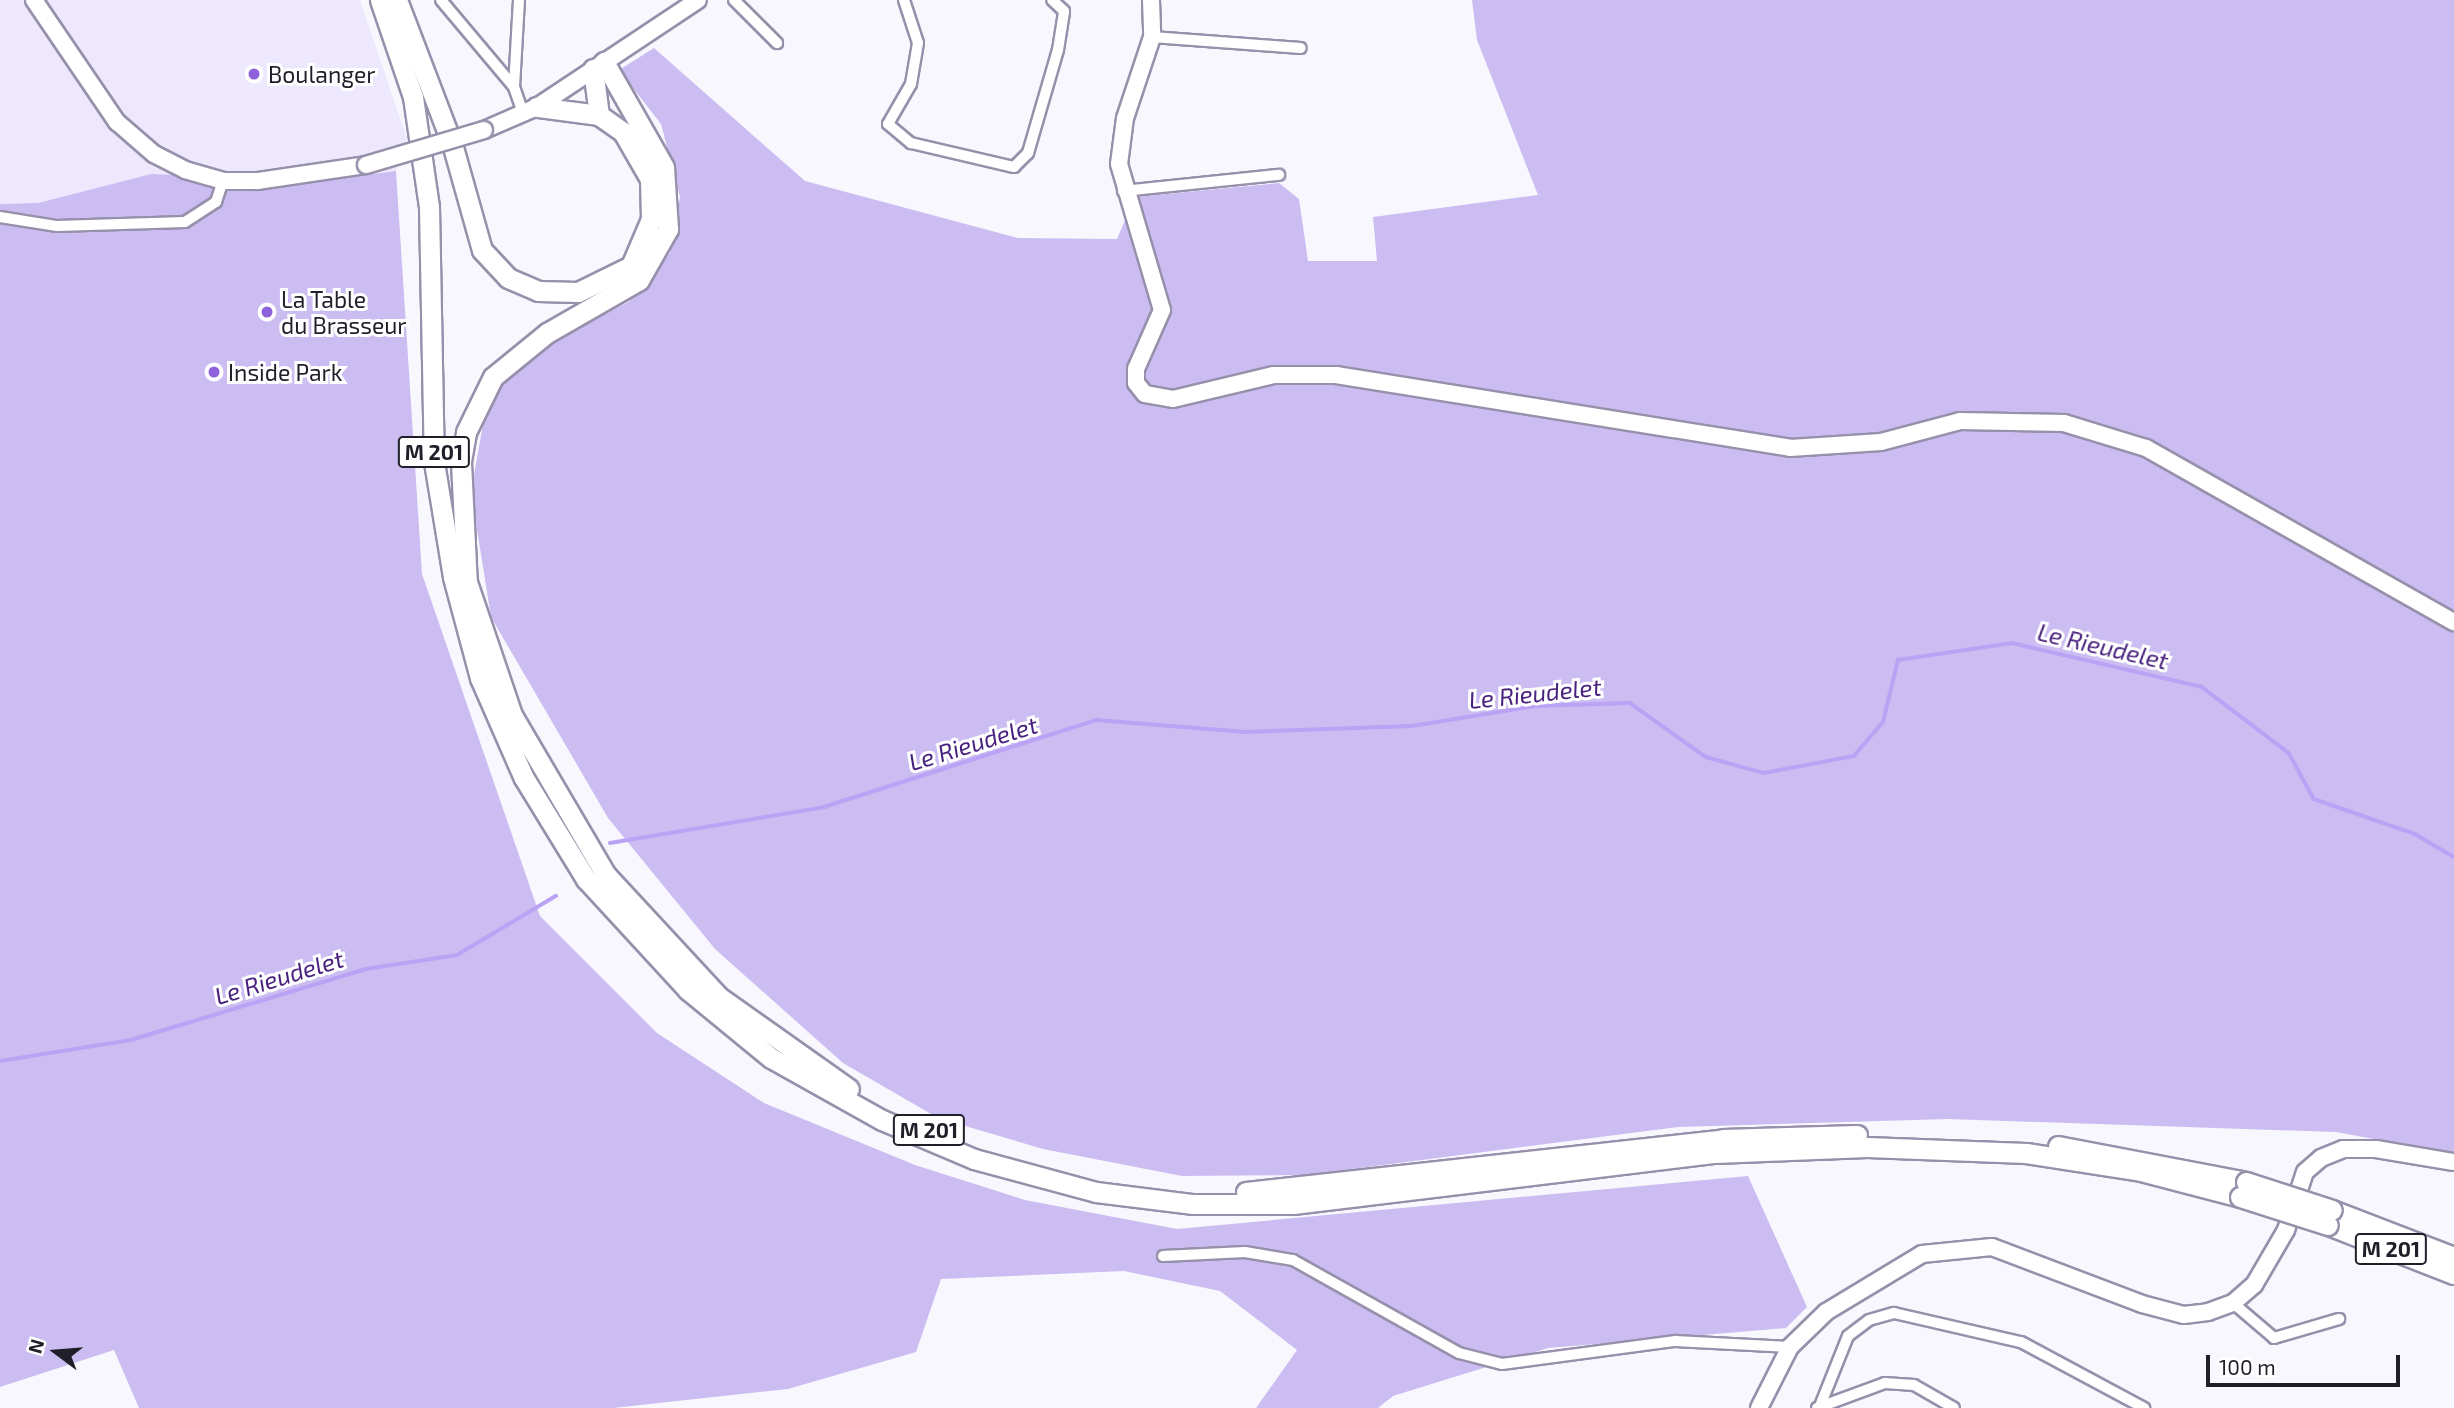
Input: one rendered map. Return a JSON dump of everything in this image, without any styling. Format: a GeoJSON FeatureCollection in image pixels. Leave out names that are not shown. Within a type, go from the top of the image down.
{"type":"FeatureCollection","features":[{"type":"Feature","properties":{"kind":"highway","name":"M 201"},"geometry":{"type":"LineString","coordinates":[[380,0],[413,97],[425,179],[434,462],[453,577],[480,678],[519,768],[586,879],[688,990],[771,1058],[882,1120],[974,1159],[1096,1192],[1193,1204],[1293,1204],[1715,1153],[1867,1147],[2026,1153],[2243,1189]]}},
{"type":"Feature","properties":{"kind":"highway","name":"M 201"},"geometry":{"type":"LineString","coordinates":[[388,0],[432,153],[446,460],[467,585],[495,673],[540,772],[606,875],[678,958],[757,1027],[853,1092],[1002,1157],[1113,1182],[1243,1192],[1723,1139],[1917,1135],[2097,1150],[2243,1189],[2454,1257]]}},
{"type":"Feature","properties":{"kind":"highway"},"geometry":{"type":"LineString","coordinates":[[397,0],[453,147],[473,230],[508,278],[538,291],[578,292],[621,273],[645,243],[650,179],[622,132],[599,116],[530,110]]}},
{"type":"Feature","properties":{"kind":"highway"},"geometry":{"type":"LineString","coordinates":[[467,585],[461,461],[466,432],[493,377],[547,333],[639,281],[668,229],[664,167],[599,66]]}},
{"type":"Feature","properties":{"kind":"highway"},"geometry":{"type":"LineString","coordinates":[[599,66],[599,116]]}},
{"type":"Feature","properties":{"kind":"highway","name":"M 201"},"geometry":{"type":"LineString","coordinates":[[2330,1217],[2454,1274]]}},
{"type":"Feature","properties":{"kind":"street"},"geometry":{"type":"LineString","coordinates":[[34,0],[104,104],[141,145],[185,170],[223,181],[366,165],[484,130],[530,110],[698,0]]}},
{"type":"Feature","properties":{"kind":"street"},"geometry":{"type":"LineString","coordinates":[[46,0],[50,22]]}},
{"type":"Feature","properties":{"kind":"street"},"geometry":{"type":"LineString","coordinates":[[441,0],[530,110]]}},
{"type":"Feature","properties":{"kind":"street"},"geometry":{"type":"LineString","coordinates":[[514,87],[519,0]]}},
{"type":"Feature","properties":{"kind":"street"},"geometry":{"type":"LineString","coordinates":[[734,0],[777,43]]}},
{"type":"Feature","properties":{"kind":"street"},"geometry":{"type":"LineString","coordinates":[[904,0],[918,43],[911,84],[888,124],[911,143],[1014,167],[1028,153],[1058,50],[1064,11],[1052,0]]}},
{"type":"Feature","properties":{"kind":"street"},"geometry":{"type":"LineString","coordinates":[[1151,0],[1152,37],[1120,142],[1123,191],[1162,310],[1139,357],[1136,383],[1156,400],[1302,372],[1634,419],[1736,444],[1790,449],[1881,442],[1960,421],[2063,423],[2146,448],[2454,622]]}},
{"type":"Feature","properties":{"kind":"street"},"geometry":{"type":"LineString","coordinates":[[1152,37],[1301,48]]}},
{"type":"Feature","properties":{"kind":"street"},"geometry":{"type":"LineString","coordinates":[[1123,191],[1279,176]]}},
{"type":"Feature","properties":{"kind":"street"},"geometry":{"type":"LineString","coordinates":[[0,217],[57,226],[185,222],[216,202],[223,181]]}},
{"type":"Feature","properties":{"kind":"street"},"geometry":{"type":"LineString","coordinates":[[1759,1408],[1790,1347],[1858,1288],[1895,1266],[1946,1249],[1992,1247],[2183,1315],[2233,1303],[2272,1260],[2305,1172],[2321,1158],[2343,1149],[2376,1149],[2454,1162]]}},
{"type":"Feature","properties":{"kind":"street"},"geometry":{"type":"LineString","coordinates":[[1163,1256],[1245,1252],[1293,1260],[1459,1353],[1502,1364],[1675,1341],[1790,1347]]}},
{"type":"Feature","properties":{"kind":"street"},"geometry":{"type":"LineString","coordinates":[[2233,1303],[2274,1338],[2339,1319]]}},
{"type":"Feature","properties":{"kind":"street"},"geometry":{"type":"LineString","coordinates":[[1819,1407],[1848,1336],[1869,1320],[1894,1313],[2021,1342],[2144,1408]]}},
{"type":"Feature","properties":{"kind":"street"},"geometry":{"type":"LineString","coordinates":[[1819,1407],[1885,1383],[1914,1385],[1954,1408]]}},
{"type":"Feature","properties":{"kind":"shaded area"},"geometry":{"type":"Polygon","coordinates":[[[0,0],[360,0],[407,139],[396,171],[329,180],[151,174],[38,203],[0,204],[0,0]]]}},
{"type":"Feature","properties":{"kind":"shaded area"},"geometry":{"type":"Polygon","coordinates":[[[1472,0],[2454,0],[2454,1154],[2336,1132],[1948,1119],[1678,1127],[1306,1175],[1182,1176],[1043,1149],[938,1118],[843,1063],[715,949],[608,818],[491,617],[471,492],[486,407],[525,357],[630,301],[670,253],[680,197],[661,124],[619,70],[654,48],[805,181],[1018,238],[1117,239],[1135,197],[1279,183],[1299,199],[1308,261],[1377,261],[1373,217],[1538,195],[1477,40],[1472,0]]]}},
{"type":"Feature","properties":{"kind":"shaded area"},"geometry":{"type":"Polygon","coordinates":[[[396,171],[422,574],[540,916],[657,1033],[764,1103],[915,1165],[1025,1200],[1177,1229],[1748,1176],[1807,1307],[1786,1328],[1548,1348],[1393,1396],[1378,1408],[1256,1408],[1297,1350],[1220,1291],[1124,1271],[941,1279],[916,1352],[788,1389],[613,1408],[139,1408],[114,1350],[0,1387],[0,204],[38,203],[151,174],[329,180],[396,171]]]}},
{"type":"Feature","properties":{"kind":"waterway","name":"Le Rieudelet"},"geometry":{"type":"LineString","coordinates":[[610,843],[824,807],[1096,720],[1246,732],[1412,726],[1535,706],[1630,703],[1706,757],[1764,773],[1854,756],[1883,722],[1898,660],[2012,643],[2202,687],[2289,753],[2314,799],[2415,834],[2454,857]]}},
{"type":"Feature","properties":{"kind":"waterway","name":"Le Rieudelet"},"geometry":{"type":"LineString","coordinates":[[0,1061],[131,1040],[366,969],[457,955],[556,896]]}},
{"type":"Feature","properties":{"kind":"place","name":"Boulanger"},"geometry":{"type":"Point","coordinates":[254,74]}},
{"type":"Feature","properties":{"kind":"place","name":"La Table du Brasseur"},"geometry":{"type":"Point","coordinates":[267,312]}},
{"type":"Feature","properties":{"kind":"place","name":"Inside Park"},"geometry":{"type":"Point","coordinates":[214,372]}}]}
